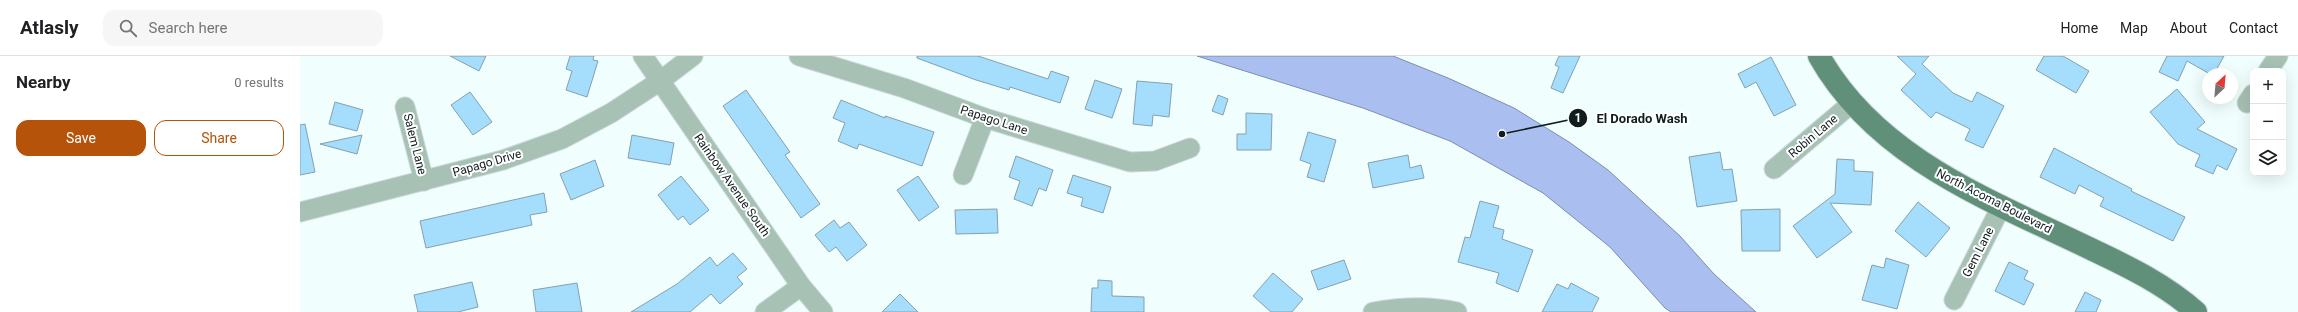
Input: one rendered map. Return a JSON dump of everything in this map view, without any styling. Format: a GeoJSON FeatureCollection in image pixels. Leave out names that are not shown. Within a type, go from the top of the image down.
{"type":"FeatureCollection","features":[{"type":"Feature","properties":{"kind":"main road","name":"North Acoma Boulevard"},"geometry":{"type":"LineString","coordinates":[[1819,56],[1829,74],[1852,103],[1878,129],[1907,153],[1948,180],[2138,271],[2196,312]]}},
{"type":"Feature","properties":{"kind":"street","name":"Rainbow Avenue South"},"geometry":{"type":"LineString","coordinates":[[643,56],[801,286],[823,312]]}},
{"type":"Feature","properties":{"kind":"street"},"geometry":{"type":"LineString","coordinates":[[660,81],[693,56]]}},
{"type":"Feature","properties":{"kind":"street","name":"Papago Lane"},"geometry":{"type":"LineString","coordinates":[[799,56],[904,88],[986,118],[1130,162],[1155,161],[1190,148]]}},
{"type":"Feature","properties":{"kind":"street"},"geometry":{"type":"LineString","coordinates":[[2270,68],[2278,56]]}},
{"type":"Feature","properties":{"kind":"street","name":"Papago Drive"},"geometry":{"type":"LineString","coordinates":[[300,212],[503,160],[562,139],[611,113],[660,81]]}},
{"type":"Feature","properties":{"kind":"street","name":"Robin Lane"},"geometry":{"type":"LineString","coordinates":[[1774,169],[1852,103]]}},
{"type":"Feature","properties":{"kind":"street","name":"Salem Lane"},"geometry":{"type":"LineString","coordinates":[[406,107],[424,181]]}},
{"type":"Feature","properties":{"kind":"street"},"geometry":{"type":"LineString","coordinates":[[963,174],[986,118]]}},
{"type":"Feature","properties":{"kind":"street","name":"Gem Lane"},"geometry":{"type":"LineString","coordinates":[[1954,300],[2002,205]]}},
{"type":"Feature","properties":{"kind":"street"},"geometry":{"type":"LineString","coordinates":[[765,312],[801,286]]}},
{"type":"Feature","properties":{"kind":"street"},"geometry":{"type":"LineString","coordinates":[[1373,312],[1401,307],[1440,308],[1457,312]]}},
{"type":"Feature","properties":{"kind":"water"},"geometry":{"type":"Polygon","coordinates":[[[1197,56],[1393,56],[1448,78],[1514,108],[1569,142],[1608,170],[1680,236],[1714,274],[1756,312],[1671,312],[1665,308],[1610,247],[1543,193],[1450,141],[1363,108],[1197,56]]]}},
{"type":"Feature","properties":{"kind":"building"},"geometry":{"type":"Polygon","coordinates":[[[450,56],[486,56],[479,71],[450,56]]]}},
{"type":"Feature","properties":{"kind":"building"},"geometry":{"type":"Polygon","coordinates":[[[570,56],[594,56],[593,60],[598,61],[587,97],[566,90],[572,71],[566,69],[570,56]]]}},
{"type":"Feature","properties":{"kind":"building"},"geometry":{"type":"Polygon","coordinates":[[[917,56],[978,56],[1048,79],[1051,71],[1069,77],[1060,103],[1010,87],[1009,90],[976,80],[917,58],[917,56]]]}},
{"type":"Feature","properties":{"kind":"building"},"geometry":{"type":"Polygon","coordinates":[[[1559,56],[1580,56],[1563,93],[1551,88],[1559,67],[1555,65],[1559,56]]]}},
{"type":"Feature","properties":{"kind":"building"},"geometry":{"type":"Polygon","coordinates":[[[1897,56],[1929,56],[1922,64],[1953,93],[1972,102],[1977,92],[2004,106],[1983,148],[1965,140],[1970,129],[1936,112],[1931,118],[1901,90],[1916,74],[1897,56]]]}},
{"type":"Feature","properties":{"kind":"building"},"geometry":{"type":"Polygon","coordinates":[[[2044,56],[2063,56],[2089,71],[2076,93],[2036,70],[2044,56]]]}},
{"type":"Feature","properties":{"kind":"building"},"geometry":{"type":"Polygon","coordinates":[[[2167,56],[2224,56],[2217,68],[2202,68],[2202,69],[2187,61],[2178,81],[2159,72],[2167,56]]]}},
{"type":"Feature","properties":{"kind":"building"},"geometry":{"type":"Polygon","coordinates":[[[1771,57],[1796,105],[1774,116],[1756,82],[1745,88],[1738,74],[1771,57]]]}},
{"type":"Feature","properties":{"kind":"building"},"geometry":{"type":"Polygon","coordinates":[[[1095,80],[1122,89],[1112,118],[1085,109],[1095,80]]]}},
{"type":"Feature","properties":{"kind":"building"},"geometry":{"type":"Polygon","coordinates":[[[1137,81],[1172,84],[1169,117],[1153,115],[1152,126],[1133,124],[1137,81]]]}},
{"type":"Feature","properties":{"kind":"building"},"geometry":{"type":"Polygon","coordinates":[[[2177,89],[2205,122],[2197,129],[2237,149],[2227,170],[2217,165],[2213,174],[2195,166],[2200,155],[2178,144],[2150,112],[2177,89]]]}},
{"type":"Feature","properties":{"kind":"building"},"geometry":{"type":"Polygon","coordinates":[[[746,90],[790,152],[785,155],[820,204],[801,218],[723,106],[746,90]]]}},
{"type":"Feature","properties":{"kind":"building"},"geometry":{"type":"Polygon","coordinates":[[[470,92],[492,122],[473,135],[451,105],[470,92]]]}},
{"type":"Feature","properties":{"kind":"building"},"geometry":{"type":"Polygon","coordinates":[[[1218,95],[1228,99],[1223,115],[1212,111],[1218,95]]]}},
{"type":"Feature","properties":{"kind":"building"},"geometry":{"type":"Polygon","coordinates":[[[841,100],[885,118],[885,116],[934,132],[922,166],[859,144],[857,149],[838,141],[845,123],[833,118],[841,100]]]}},
{"type":"Feature","properties":{"kind":"building"},"geometry":{"type":"Polygon","coordinates":[[[335,102],[363,110],[357,131],[329,124],[335,102]]]}},
{"type":"Feature","properties":{"kind":"building"},"geometry":{"type":"Polygon","coordinates":[[[1246,113],[1272,114],[1271,150],[1237,150],[1237,134],[1246,134],[1246,113]]]}},
{"type":"Feature","properties":{"kind":"building"},"geometry":{"type":"Polygon","coordinates":[[[305,124],[315,172],[300,175],[300,125],[305,124]]]}},
{"type":"Feature","properties":{"kind":"building"},"geometry":{"type":"Polygon","coordinates":[[[1308,132],[1336,140],[1324,182],[1307,177],[1311,164],[1300,160],[1308,132]]]}},
{"type":"Feature","properties":{"kind":"building"},"geometry":{"type":"Polygon","coordinates":[[[362,135],[357,154],[320,144],[362,135]]]}},
{"type":"Feature","properties":{"kind":"building"},"geometry":{"type":"Polygon","coordinates":[[[632,135],[674,143],[670,165],[628,158],[632,135]]]}},
{"type":"Feature","properties":{"kind":"building"},"geometry":{"type":"Polygon","coordinates":[[[2054,148],[2132,189],[2131,191],[2185,217],[2173,241],[2100,206],[2104,198],[2079,185],[2075,194],[2040,177],[2054,148]]]}},
{"type":"Feature","properties":{"kind":"building"},"geometry":{"type":"Polygon","coordinates":[[[1720,152],[1723,170],[1732,169],[1737,201],[1697,207],[1689,157],[1720,152]]]}},
{"type":"Feature","properties":{"kind":"building"},"geometry":{"type":"Polygon","coordinates":[[[1408,155],[1410,168],[1421,165],[1424,178],[1373,188],[1368,163],[1408,155]]]}},
{"type":"Feature","properties":{"kind":"building"},"geometry":{"type":"Polygon","coordinates":[[[1016,156],[1053,170],[1046,191],[1039,188],[1032,206],[1014,199],[1020,181],[1009,177],[1016,156]]]}},
{"type":"Feature","properties":{"kind":"building"},"geometry":{"type":"Polygon","coordinates":[[[1837,159],[1854,160],[1854,171],[1873,172],[1871,205],[1830,203],[1852,232],[1817,258],[1793,226],[1835,194],[1837,159]]]}},
{"type":"Feature","properties":{"kind":"building"},"geometry":{"type":"Polygon","coordinates":[[[595,160],[604,186],[571,200],[560,174],[595,160]]]}},
{"type":"Feature","properties":{"kind":"building"},"geometry":{"type":"Polygon","coordinates":[[[1073,175],[1111,187],[1103,213],[1081,206],[1083,198],[1067,193],[1073,175]]]}},
{"type":"Feature","properties":{"kind":"building"},"geometry":{"type":"Polygon","coordinates":[[[681,176],[709,210],[690,225],[683,216],[678,220],[658,195],[681,176]]]}},
{"type":"Feature","properties":{"kind":"building"},"geometry":{"type":"Polygon","coordinates":[[[918,176],[939,207],[919,221],[897,190],[918,176]]]}},
{"type":"Feature","properties":{"kind":"building"},"geometry":{"type":"Polygon","coordinates":[[[544,193],[547,212],[530,215],[532,225],[426,248],[420,221],[544,193]]]}},
{"type":"Feature","properties":{"kind":"building"},"geometry":{"type":"Polygon","coordinates":[[[1480,201],[1499,206],[1493,227],[1504,230],[1502,239],[1533,250],[1518,292],[1496,283],[1499,273],[1458,262],[1465,237],[1470,238],[1480,201]]]}},
{"type":"Feature","properties":{"kind":"building"},"geometry":{"type":"Polygon","coordinates":[[[1918,202],[1950,228],[1926,257],[1895,231],[1918,202]]]}},
{"type":"Feature","properties":{"kind":"building"},"geometry":{"type":"Polygon","coordinates":[[[997,209],[998,233],[956,234],[955,210],[997,209]]]}},
{"type":"Feature","properties":{"kind":"building"},"geometry":{"type":"Polygon","coordinates":[[[1780,209],[1780,251],[1742,251],[1741,210],[1780,209]]]}},
{"type":"Feature","properties":{"kind":"building"},"geometry":{"type":"Polygon","coordinates":[[[834,220],[840,228],[849,222],[867,245],[847,261],[836,247],[829,252],[815,235],[834,220]]]}},
{"type":"Feature","properties":{"kind":"building"},"geometry":{"type":"Polygon","coordinates":[[[733,253],[747,269],[737,277],[743,284],[720,304],[711,294],[690,312],[631,312],[677,284],[710,257],[717,266],[733,253]]]}},
{"type":"Feature","properties":{"kind":"building"},"geometry":{"type":"Polygon","coordinates":[[[1886,258],[1909,265],[1897,309],[1862,300],[1872,265],[1884,268],[1886,258]]]}},
{"type":"Feature","properties":{"kind":"building"},"geometry":{"type":"Polygon","coordinates":[[[1344,260],[1351,279],[1318,290],[1311,271],[1344,260]]]}},
{"type":"Feature","properties":{"kind":"building"},"geometry":{"type":"Polygon","coordinates":[[[2009,262],[2028,271],[2024,279],[2034,284],[2024,305],[1995,291],[2009,262]]]}},
{"type":"Feature","properties":{"kind":"building"},"geometry":{"type":"Polygon","coordinates":[[[1273,273],[1303,299],[1292,312],[1271,312],[1253,296],[1273,273]]]}},
{"type":"Feature","properties":{"kind":"building"},"geometry":{"type":"Polygon","coordinates":[[[1098,280],[1112,281],[1112,296],[1144,297],[1144,312],[1091,312],[1092,288],[1098,288],[1098,280]]]}},
{"type":"Feature","properties":{"kind":"building"},"geometry":{"type":"Polygon","coordinates":[[[472,282],[478,307],[458,312],[418,312],[414,295],[472,282]]]}},
{"type":"Feature","properties":{"kind":"building"},"geometry":{"type":"Polygon","coordinates":[[[577,283],[582,312],[536,312],[533,290],[577,283]]]}},
{"type":"Feature","properties":{"kind":"building"},"geometry":{"type":"Polygon","coordinates":[[[1571,283],[1599,298],[1592,312],[1542,312],[1557,284],[1568,289],[1571,283]]]}},
{"type":"Feature","properties":{"kind":"building"},"geometry":{"type":"Polygon","coordinates":[[[2085,292],[2101,300],[2096,312],[2075,312],[2085,292]]]}},
{"type":"Feature","properties":{"kind":"building"},"geometry":{"type":"Polygon","coordinates":[[[900,294],[918,312],[882,312],[900,294]]]}},
{"type":"Feature","properties":{"kind":"place","name":"El Dorado Wash"},"geometry":{"type":"Point","coordinates":[1502,134]}}]}
